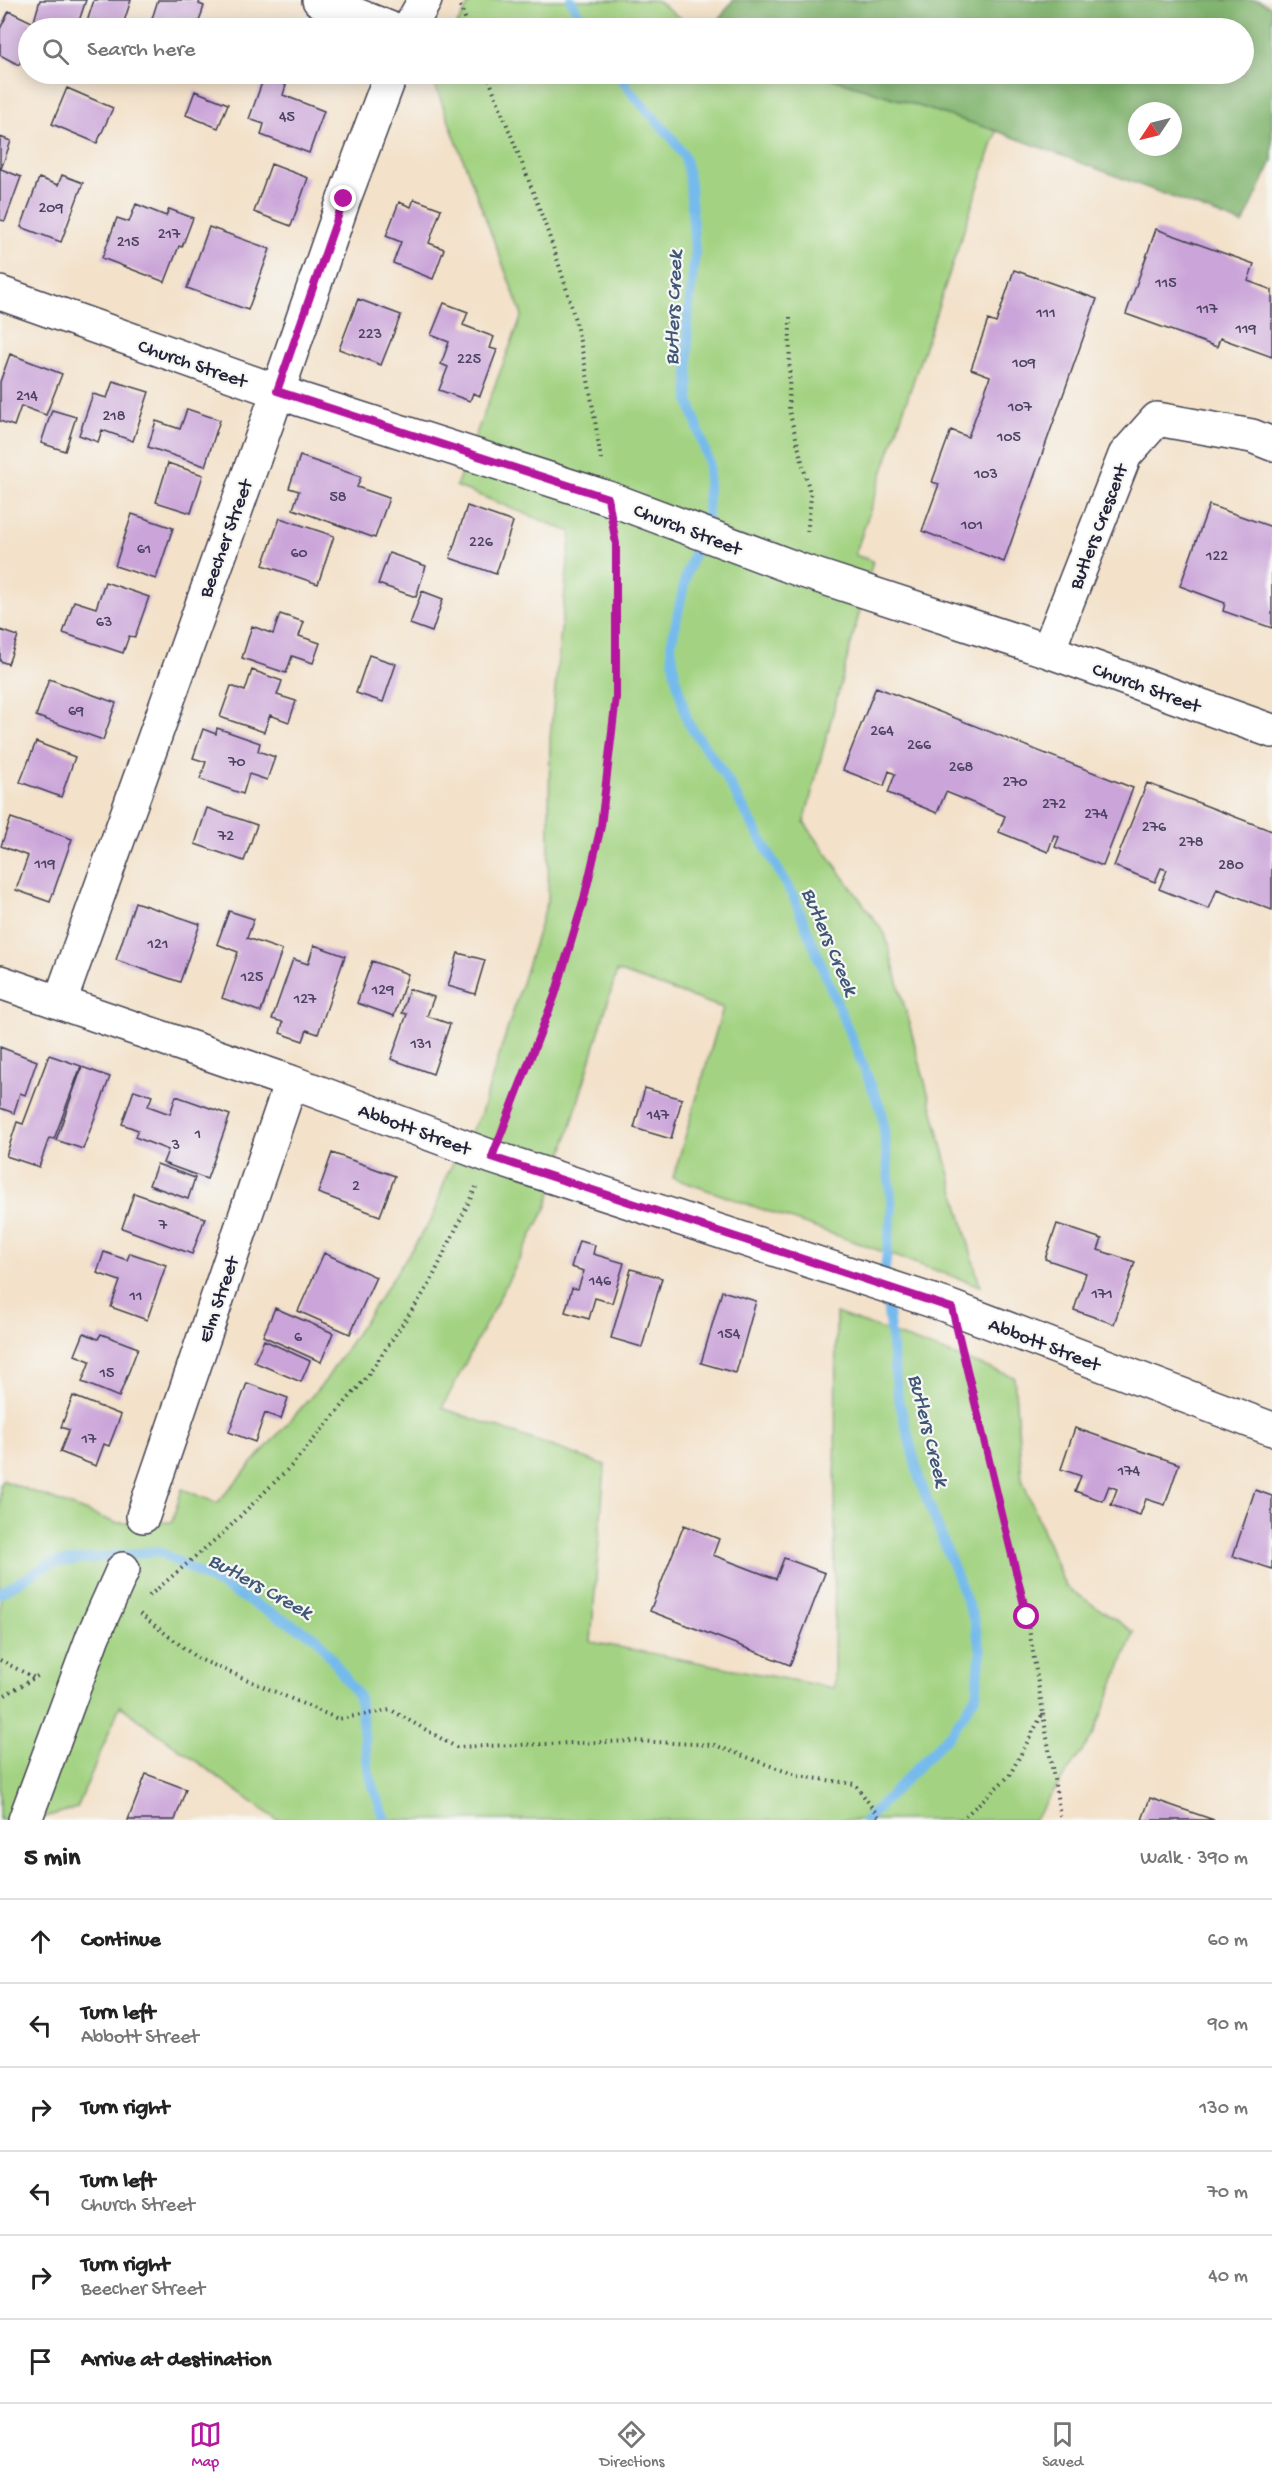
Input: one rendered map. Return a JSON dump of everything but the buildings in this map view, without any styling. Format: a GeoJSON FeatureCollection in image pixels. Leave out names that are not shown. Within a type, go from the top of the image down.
{"type":"FeatureCollection","features":[{"type":"Feature","properties":{"kind":"street"},"geometry":{"type":"LineString","coordinates":[[319,0],[364,18]]}},
{"type":"Feature","properties":{"kind":"street"},"geometry":{"type":"LineString","coordinates":[[415,18],[425,0]]}},
{"type":"Feature","properties":{"kind":"street","name":"Beecher Street"},"geometry":{"type":"LineString","coordinates":[[60,1002],[344,199],[387,84]]}},
{"type":"Feature","properties":{"kind":"street","name":"Church Street"},"geometry":{"type":"LineString","coordinates":[[0,294],[277,391],[608,498],[803,571],[1048,651],[1272,731]]}},
{"type":"Feature","properties":{"kind":"street","name":"Butlers Crescent"},"geometry":{"type":"LineString","coordinates":[[1048,651],[1125,455],[1157,419],[1252,436],[1272,444]]}},
{"type":"Feature","properties":{"kind":"street","name":"Abbott Street"},"geometry":{"type":"LineString","coordinates":[[0,982],[291,1082],[492,1157],[948,1306],[1272,1429]]}},
{"type":"Feature","properties":{"kind":"street","name":"Elm Street"},"geometry":{"type":"LineString","coordinates":[[143,1516],[291,1082]]}},
{"type":"Feature","properties":{"kind":"street"},"geometry":{"type":"LineString","coordinates":[[25,1820],[93,1636],[123,1569]]}},
{"type":"Feature","properties":{"kind":"path"},"geometry":{"type":"LineString","coordinates":[[457,0],[465,18]]}},
{"type":"Feature","properties":{"kind":"path"},"geometry":{"type":"LineString","coordinates":[[162,1587],[223,1533],[291,1466],[366,1378],[429,1284],[492,1157],[555,995],[584,899],[601,826],[616,697],[616,544],[587,373],[569,297],[491,84]]}},
{"type":"Feature","properties":{"kind":"path"},"geometry":{"type":"LineString","coordinates":[[790,317],[789,410],[811,497],[803,571]]}},
{"type":"Feature","properties":{"kind":"path"},"geometry":{"type":"LineString","coordinates":[[948,1306],[1027,1617],[1061,1820]]}},
{"type":"Feature","properties":{"kind":"path"},"geometry":{"type":"LineString","coordinates":[[132,1608],[197,1658],[338,1719],[391,1710],[456,1747],[634,1741],[714,1745],[798,1776],[855,1784],[881,1820]]}},
{"type":"Feature","properties":{"kind":"path"},"geometry":{"type":"LineString","coordinates":[[0,1660],[35,1678]]}},
{"type":"Feature","properties":{"kind":"path"},"geometry":{"type":"LineString","coordinates":[[961,1820],[1009,1776],[1043,1713]]}},
{"type":"Feature","properties":{"kind":"green space"},"geometry":{"type":"Polygon","coordinates":[[[471,0],[656,0],[680,18],[461,18],[471,0]]]}},
{"type":"Feature","properties":{"kind":"green space"},"geometry":{"type":"Polygon","coordinates":[[[733,0],[1257,0],[1272,7],[1272,161],[1243,224],[997,131],[849,84],[1254,84],[1254,18],[720,18],[733,0]]]}},
{"type":"Feature","properties":{"kind":"green space"},"geometry":{"type":"Polygon","coordinates":[[[435,84],[849,84],[997,131],[855,555],[873,561],[804,822],[885,934],[980,1286],[673,1178],[723,1008],[617,971],[547,1206],[442,1408],[605,1465],[591,1642],[834,1688],[836,1313],[1014,1377],[1022,1479],[1065,1586],[1134,1632],[1094,1734],[1034,1820],[277,1820],[120,1706],[77,1808],[33,1820],[0,1820],[0,1485],[2,1480],[116,1523],[172,1522],[182,1489],[217,1503],[325,1381],[433,1217],[447,1174],[481,1113],[548,900],[550,738],[571,532],[456,486],[522,315],[435,84]]]}},
{"type":"Feature","properties":{"kind":"waterway","name":"Butlers Creek"},"geometry":{"type":"LineString","coordinates":[[571,0],[581,18]]}},
{"type":"Feature","properties":{"kind":"waterway","name":"Butlers Creek"},"geometry":{"type":"LineString","coordinates":[[625,84],[673,139],[685,158],[690,184],[695,254],[687,324],[689,400],[709,463],[707,515],[686,576],[671,645],[675,675],[688,723],[724,774],[794,898],[882,1112],[892,1208],[884,1278],[898,1397],[920,1481],[974,1620],[981,1651],[976,1695],[952,1732],[866,1820]]}},
{"type":"Feature","properties":{"kind":"waterway","name":"Butlers Creek"},"geometry":{"type":"LineString","coordinates":[[0,1593],[51,1563],[158,1551],[317,1638],[359,1697],[369,1774],[385,1820]]}},
{"type":"Feature","properties":{"kind":"route"},"geometry":{"type":"LineString","coordinates":[[344,199],[277,391],[608,498],[616,544],[616,697],[601,826],[584,899],[555,995],[492,1157],[952,1308],[1027,1617]]}}]}
